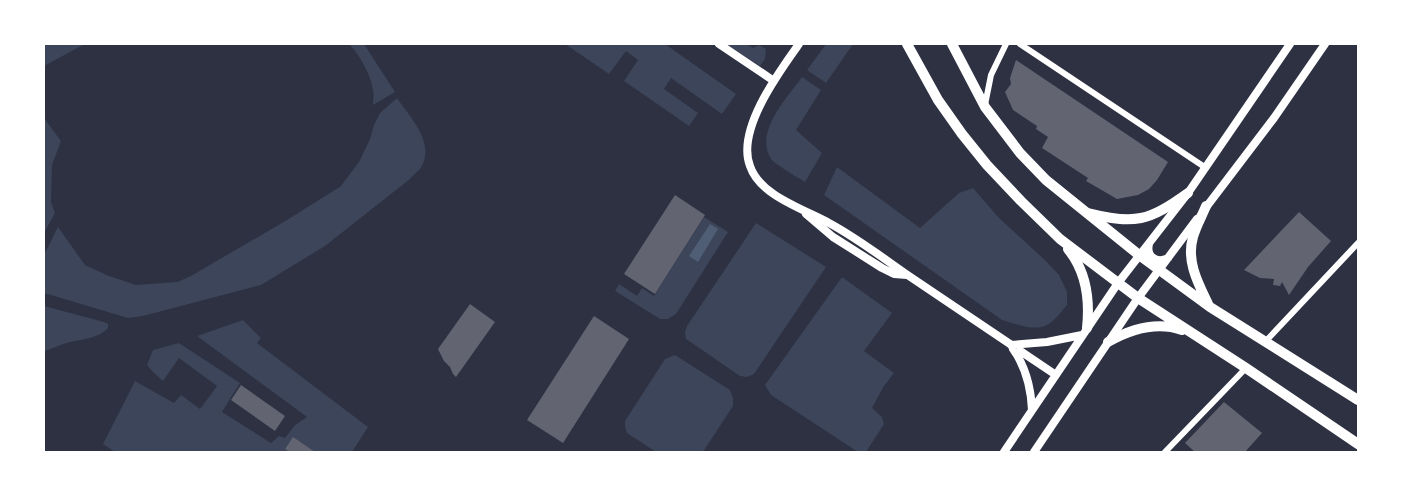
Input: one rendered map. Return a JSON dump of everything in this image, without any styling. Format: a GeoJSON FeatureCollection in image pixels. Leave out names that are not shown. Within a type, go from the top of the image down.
{"type":"FeatureCollection","features":[{"type":"Feature","properties":{"kind":"main road"},"geometry":{"type":"LineString","coordinates":[[907,44],[938,100],[962,134],[987,165],[1060,239],[1138,298],[1359,444]]}},
{"type":"Feature","properties":{"kind":"main road"},"geometry":{"type":"LineString","coordinates":[[952,44],[985,107],[1020,153],[1046,180],[1139,255],[1210,307],[1359,400]]}},
{"type":"Feature","properties":{"kind":"main road"},"geometry":{"type":"LineString","coordinates":[[1084,212],[1130,220],[1150,216],[1168,208],[1188,194]]}},
{"type":"Feature","properties":{"kind":"main road"},"geometry":{"type":"LineString","coordinates":[[1206,206],[1193,235],[1190,258],[1210,307]]}},
{"type":"Feature","properties":{"kind":"main road"},"geometry":{"type":"LineString","coordinates":[[1060,239],[1072,254],[1086,286],[1089,309],[1085,331]]}},
{"type":"Feature","properties":{"kind":"main road"},"geometry":{"type":"LineString","coordinates":[[1108,342],[1123,333],[1151,326],[1175,327],[1191,333]]}},
{"type":"Feature","properties":{"kind":"street"},"geometry":{"type":"LineString","coordinates":[[718,44],[774,81]]}},
{"type":"Feature","properties":{"kind":"street"},"geometry":{"type":"LineString","coordinates":[[799,44],[765,94],[749,139],[747,153],[750,167],[759,182],[782,200],[839,228],[1056,375]]}},
{"type":"Feature","properties":{"kind":"street"},"geometry":{"type":"LineString","coordinates":[[985,107],[991,75],[1006,44]]}},
{"type":"Feature","properties":{"kind":"street"},"geometry":{"type":"LineString","coordinates":[[1020,44],[1206,168]]}},
{"type":"Feature","properties":{"kind":"street"},"geometry":{"type":"LineString","coordinates":[[1004,453],[1118,283],[1188,194],[1290,44]]}},
{"type":"Feature","properties":{"kind":"street"},"geometry":{"type":"LineString","coordinates":[[1034,453],[1138,298],[1274,118],[1324,44]]}},
{"type":"Feature","properties":{"kind":"street"},"geometry":{"type":"LineString","coordinates":[[1150,241],[1148,251],[1154,259],[1159,261],[1169,257]]}},
{"type":"Feature","properties":{"kind":"street"},"geometry":{"type":"LineString","coordinates":[[1265,342],[1359,243]]}},
{"type":"Feature","properties":{"kind":"street"},"geometry":{"type":"LineString","coordinates":[[1011,345],[1047,342],[1085,331]]}},
{"type":"Feature","properties":{"kind":"street"},"geometry":{"type":"LineString","coordinates":[[1011,345],[1027,376],[1032,410]]}},
{"type":"Feature","properties":{"kind":"street"},"geometry":{"type":"LineString","coordinates":[[1165,453],[1246,368]]}},
{"type":"Feature","properties":{"kind":"shaded area"},"geometry":{"type":"Polygon","coordinates":[[[44,44],[85,44],[44,66],[44,44]]]}},
{"type":"Feature","properties":{"kind":"shaded area"},"geometry":{"type":"Polygon","coordinates":[[[349,44],[364,44],[395,92],[373,105],[370,78],[349,44]]]}},
{"type":"Feature","properties":{"kind":"shaded area"},"geometry":{"type":"Polygon","coordinates":[[[565,44],[665,44],[736,94],[722,114],[671,78],[664,89],[698,113],[689,126],[624,81],[638,60],[626,51],[609,74],[565,44]]]}},
{"type":"Feature","properties":{"kind":"shaded area"},"geometry":{"type":"Polygon","coordinates":[[[726,44],[746,44],[753,48],[759,45],[766,49],[765,59],[760,66],[726,44]]]}},
{"type":"Feature","properties":{"kind":"shaded area"},"geometry":{"type":"Polygon","coordinates":[[[826,44],[853,44],[826,83],[807,70],[826,44]]]}},
{"type":"Feature","properties":{"kind":"shaded area"},"geometry":{"type":"Polygon","coordinates":[[[802,77],[821,90],[796,130],[822,153],[805,182],[774,162],[767,149],[769,127],[774,116],[802,77]]]}},
{"type":"Feature","properties":{"kind":"shaded area"},"geometry":{"type":"Polygon","coordinates":[[[397,98],[420,131],[424,141],[424,160],[420,169],[325,246],[261,285],[128,318],[44,293],[44,255],[58,227],[85,265],[109,276],[136,285],[177,282],[189,277],[341,186],[359,162],[380,113],[397,98]]]}},
{"type":"Feature","properties":{"kind":"shaded area"},"geometry":{"type":"Polygon","coordinates":[[[44,118],[61,141],[52,165],[51,202],[55,213],[44,233],[44,118]]]}},
{"type":"Feature","properties":{"kind":"shaded area"},"geometry":{"type":"Polygon","coordinates":[[[837,167],[920,228],[959,193],[973,188],[999,218],[1059,275],[1067,292],[1067,305],[1045,326],[1035,328],[1002,320],[824,195],[837,167]]]}},
{"type":"Feature","properties":{"kind":"shaded area"},"geometry":{"type":"Polygon","coordinates":[[[704,217],[728,232],[676,314],[668,319],[660,319],[615,291],[619,284],[637,296],[642,288],[654,296],[704,217]]]}},
{"type":"Feature","properties":{"kind":"shaded area"},"geometry":{"type":"Polygon","coordinates":[[[756,223],[826,267],[754,374],[747,377],[740,376],[686,339],[685,332],[756,223]]]}},
{"type":"Feature","properties":{"kind":"shaded area"},"geometry":{"type":"Polygon","coordinates":[[[710,224],[718,229],[698,262],[689,256],[710,224]]]}},
{"type":"Feature","properties":{"kind":"shaded area"},"geometry":{"type":"Polygon","coordinates":[[[842,277],[892,313],[864,351],[894,373],[872,408],[882,417],[884,424],[866,452],[858,452],[771,395],[765,385],[842,277]]]}},
{"type":"Feature","properties":{"kind":"shaded area"},"geometry":{"type":"Polygon","coordinates":[[[44,306],[104,322],[108,324],[108,328],[94,337],[44,351],[44,306]]]}},
{"type":"Feature","properties":{"kind":"shaded area"},"geometry":{"type":"Polygon","coordinates":[[[243,320],[261,338],[257,343],[368,427],[352,452],[115,452],[103,444],[135,381],[174,403],[181,395],[200,409],[217,386],[179,358],[163,381],[147,365],[153,350],[179,343],[240,383],[222,412],[271,443],[279,436],[285,438],[295,425],[307,417],[197,336],[243,320]]]}},
{"type":"Feature","properties":{"kind":"shaded area"},"geometry":{"type":"Polygon","coordinates":[[[675,355],[730,390],[733,398],[733,406],[703,452],[656,452],[627,433],[625,427],[625,421],[665,359],[675,355]]]}},
{"type":"Feature","properties":{"kind":"building"},"geometry":{"type":"Polygon","coordinates":[[[1016,60],[1168,162],[1149,189],[1138,195],[1117,199],[1086,181],[1088,178],[1042,148],[1048,137],[1036,129],[1037,126],[1013,110],[1005,92],[1011,84],[1010,78],[1016,60]]]}},
{"type":"Feature","properties":{"kind":"building"},"geometry":{"type":"Polygon","coordinates":[[[675,195],[705,215],[655,294],[624,274],[675,195]]]}},
{"type":"Feature","properties":{"kind":"building"},"geometry":{"type":"Polygon","coordinates":[[[1299,212],[1331,241],[1308,267],[1289,295],[1282,282],[1280,286],[1273,285],[1274,279],[1260,278],[1244,270],[1299,212]]]}},
{"type":"Feature","properties":{"kind":"building"},"geometry":{"type":"Polygon","coordinates":[[[470,304],[495,322],[456,377],[438,349],[470,304]]]}},
{"type":"Feature","properties":{"kind":"building"},"geometry":{"type":"Polygon","coordinates":[[[594,316],[629,339],[563,443],[527,420],[594,316]]]}},
{"type":"Feature","properties":{"kind":"building"},"geometry":{"type":"Polygon","coordinates":[[[241,385],[285,416],[275,431],[231,400],[241,385]]]}},
{"type":"Feature","properties":{"kind":"building"},"geometry":{"type":"Polygon","coordinates":[[[1224,402],[1262,433],[1245,452],[1195,452],[1185,443],[1224,402]]]}},
{"type":"Feature","properties":{"kind":"building"},"geometry":{"type":"Polygon","coordinates":[[[293,437],[315,452],[290,452],[285,449],[293,437]]]}}]}
